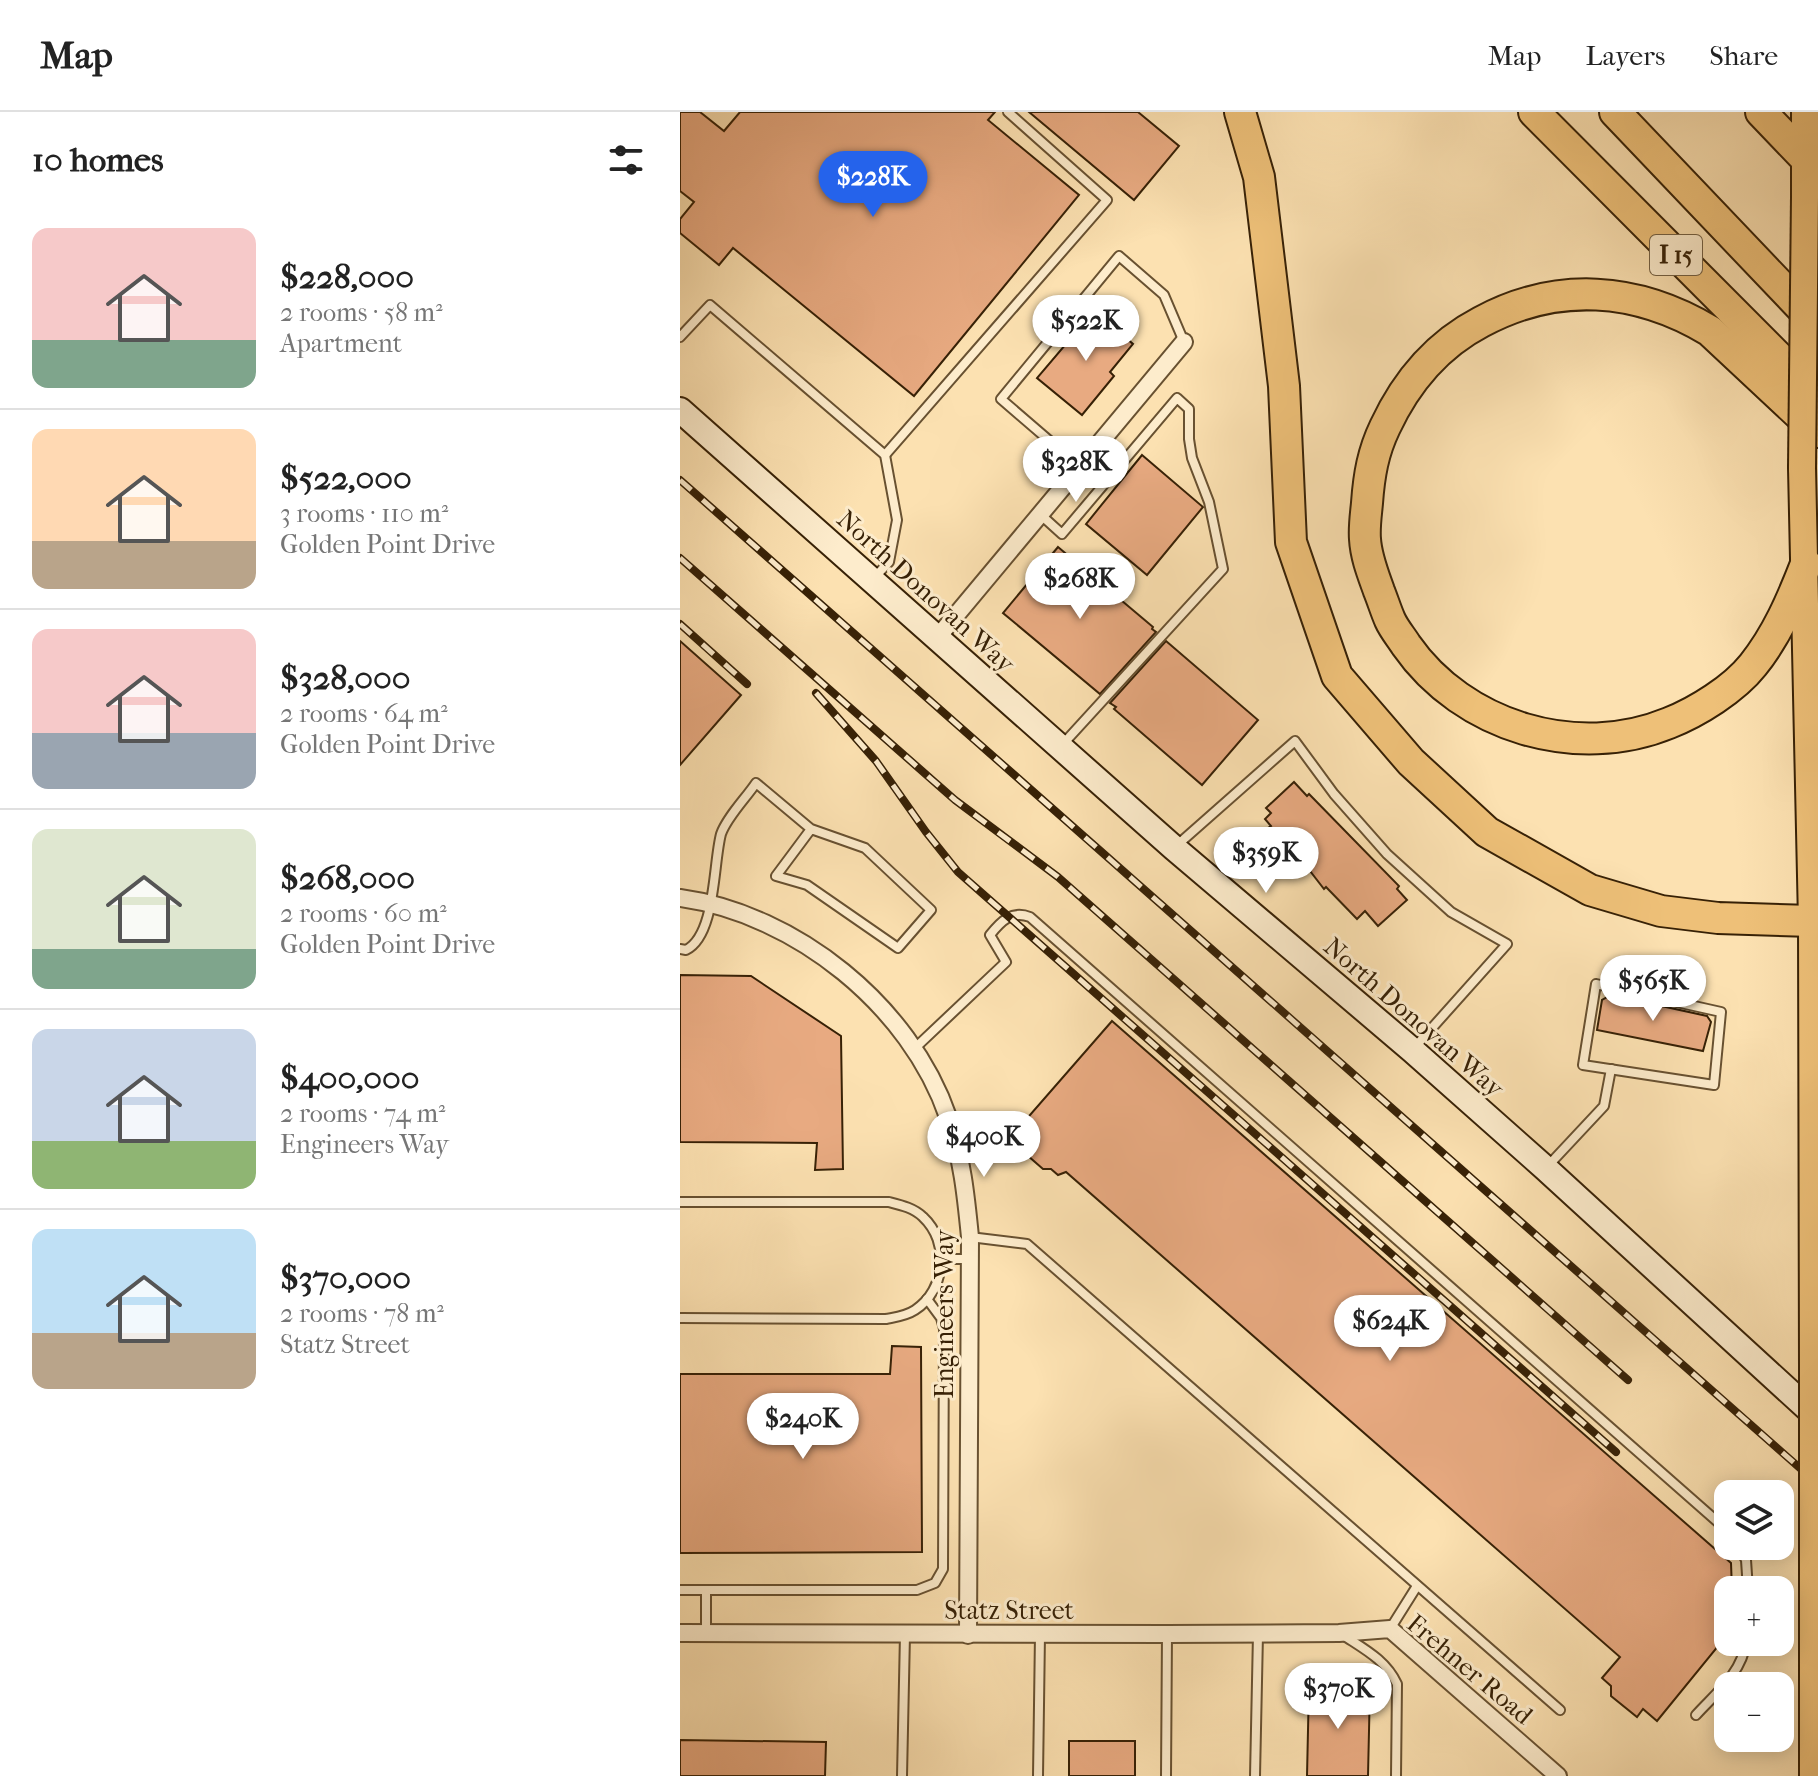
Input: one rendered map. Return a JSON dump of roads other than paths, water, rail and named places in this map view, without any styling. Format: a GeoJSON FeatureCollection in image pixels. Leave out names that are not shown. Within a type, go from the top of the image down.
{"type":"FeatureCollection","features":[{"type":"Feature","properties":{"kind":"highway"},"geometry":{"type":"LineString","coordinates":[[1240,112],[1259,177],[1284,386],[1291,542],[1337,676],[1411,762],[1487,832],[1590,890],[1661,911],[1718,918],[1815,913]]}},
{"type":"Feature","properties":{"kind":"highway","name":"I 15"},"geometry":{"type":"LineString","coordinates":[[1534,112],[1818,397]]}},
{"type":"Feature","properties":{"kind":"highway","name":"I 15"},"geometry":{"type":"LineString","coordinates":[[1615,112],[1818,325]]}},
{"type":"Feature","properties":{"kind":"highway"},"geometry":{"type":"LineString","coordinates":[[1761,112],[1812,161]]}},
{"type":"Feature","properties":{"kind":"highway"},"geometry":{"type":"LineString","coordinates":[[1806,564],[1786,614],[1752,667],[1699,710],[1650,731],[1624,737],[1571,739],[1517,729],[1453,695],[1418,662],[1391,622],[1369,563],[1365,538],[1369,471],[1377,444],[1395,406],[1423,365],[1442,348],[1462,332],[1504,309],[1574,293],[1607,294],[1651,304],[1690,319],[1710,331],[1818,432]]}},
{"type":"Feature","properties":{"kind":"main road"},"geometry":{"type":"LineString","coordinates":[[1805,112],[1812,161],[1805,197],[1802,468],[1815,913],[1813,1776]]}},
{"type":"Feature","properties":{"kind":"street"},"geometry":{"type":"LineString","coordinates":[[937,638],[1184,342]]}},
{"type":"Feature","properties":{"kind":"street","name":"North Donovan Way"},"geometry":{"type":"LineString","coordinates":[[680,410],[1174,848],[1412,1050],[1818,1418]]}},
{"type":"Feature","properties":{"kind":"street","name":"Engineers Way"},"geometry":{"type":"LineString","coordinates":[[680,898],[756,919],[800,940],[862,987],[914,1049],[947,1115],[964,1172],[970,1237],[968,1635]]}},
{"type":"Feature","properties":{"kind":"street","name":"Frehner Road"},"geometry":{"type":"LineString","coordinates":[[1339,1633],[1390,1629],[1558,1776]]}},
{"type":"Feature","properties":{"kind":"street","name":"Statz Street"},"geometry":{"type":"LineString","coordinates":[[680,1633],[1339,1633]]}},
{"type":"Feature","properties":{"kind":"lane"},"geometry":{"type":"LineString","coordinates":[[885,455],[1107,200],[1008,112]]}},
{"type":"Feature","properties":{"kind":"lane"},"geometry":{"type":"LineString","coordinates":[[1081,467],[1001,399],[1119,256],[1164,295],[1184,342]]}},
{"type":"Feature","properties":{"kind":"lane"},"geometry":{"type":"LineString","coordinates":[[680,337],[710,305],[885,455],[897,520],[889,562],[872,580]]}},
{"type":"Feature","properties":{"kind":"lane"},"geometry":{"type":"LineString","coordinates":[[1041,515],[1062,534],[1177,398],[1189,409],[1192,458],[1209,502],[1223,569],[1060,748]]}},
{"type":"Feature","properties":{"kind":"lane"},"geometry":{"type":"LineString","coordinates":[[1174,848],[1295,741],[1334,794],[1387,854],[1451,912],[1507,944],[1412,1050]]}},
{"type":"Feature","properties":{"kind":"lane"},"geometry":{"type":"LineString","coordinates":[[680,949],[686,950],[695,945],[710,906],[722,831],[756,783],[811,829],[865,848],[931,910],[898,948],[807,885],[776,876],[811,829]]}},
{"type":"Feature","properties":{"kind":"lane"},"geometry":{"type":"LineString","coordinates":[[914,1049],[1006,962],[990,935],[1001,920],[1020,914],[1030,917],[1714,1519]]}},
{"type":"Feature","properties":{"kind":"lane"},"geometry":{"type":"LineString","coordinates":[[1596,984],[1721,1012],[1714,1085],[1611,1069],[1583,1065],[1596,984]]}},
{"type":"Feature","properties":{"kind":"lane"},"geometry":{"type":"LineString","coordinates":[[1545,1168],[1604,1106],[1611,1069]]}},
{"type":"Feature","properties":{"kind":"lane"},"geometry":{"type":"LineString","coordinates":[[680,1202],[889,1202],[905,1206],[923,1217],[933,1231],[941,1259],[941,1276],[935,1291],[918,1309],[905,1315],[886,1319],[680,1318]]}},
{"type":"Feature","properties":{"kind":"lane"},"geometry":{"type":"LineString","coordinates":[[970,1237],[1027,1244],[1560,1710]]}},
{"type":"Feature","properties":{"kind":"lane"},"geometry":{"type":"LineString","coordinates":[[941,1259],[970,1259]]}},
{"type":"Feature","properties":{"kind":"lane"},"geometry":{"type":"LineString","coordinates":[[680,1590],[917,1590],[935,1583],[943,1569],[944,1329],[941,1318],[927,1299]]}},
{"type":"Feature","properties":{"kind":"lane"},"geometry":{"type":"LineString","coordinates":[[1390,1629],[1417,1586]]}},
{"type":"Feature","properties":{"kind":"lane"},"geometry":{"type":"LineString","coordinates":[[706,1590],[706,1634]]}},
{"type":"Feature","properties":{"kind":"lane"},"geometry":{"type":"LineString","coordinates":[[1255,1776],[1258,1633]]}},
{"type":"Feature","properties":{"kind":"lane"},"geometry":{"type":"LineString","coordinates":[[1339,1633],[1376,1656],[1391,1671],[1397,1684],[1396,1776]]}},
{"type":"Feature","properties":{"kind":"lane"},"geometry":{"type":"LineString","coordinates":[[902,1776],[905,1634]]}},
{"type":"Feature","properties":{"kind":"lane"},"geometry":{"type":"LineString","coordinates":[[1038,1776],[1040,1634]]}},
{"type":"Feature","properties":{"kind":"lane"},"geometry":{"type":"LineString","coordinates":[[1166,1776],[1167,1634]]}},
{"type":"Feature","properties":{"kind":"lane"},"geometry":{"type":"LineString","coordinates":[[1696,1715],[1735,1671],[1743,1656]]}},
{"type":"Feature","properties":{"kind":"railway"},"geometry":{"type":"LineString","coordinates":[[680,480],[1818,1484]]}},
{"type":"Feature","properties":{"kind":"railway"},"geometry":{"type":"LineString","coordinates":[[680,558],[955,800],[1058,877],[1628,1380]]}},
{"type":"Feature","properties":{"kind":"railway"},"geometry":{"type":"LineString","coordinates":[[680,624],[747,684]]}},
{"type":"Feature","properties":{"kind":"railway"},"geometry":{"type":"LineString","coordinates":[[816,693],[876,761],[958,872],[1616,1452]]}}]}
